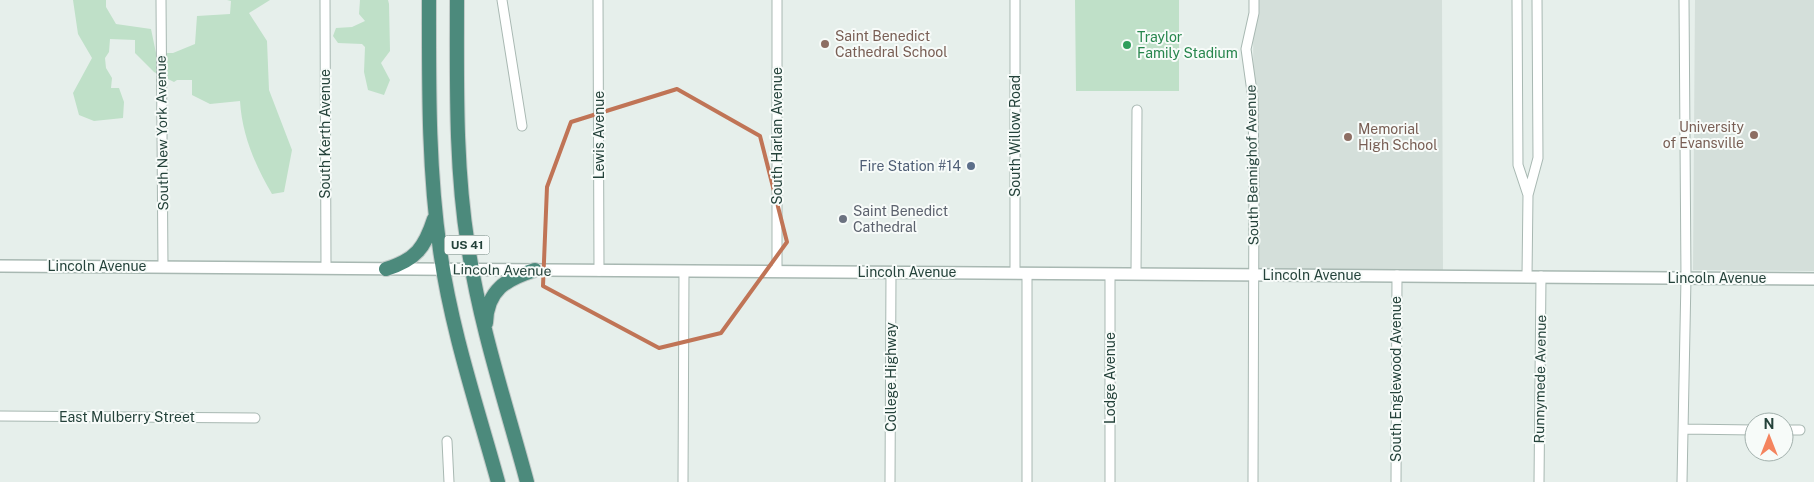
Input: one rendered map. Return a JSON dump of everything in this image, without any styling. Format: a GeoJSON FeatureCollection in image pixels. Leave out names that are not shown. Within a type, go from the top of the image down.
{"type":"FeatureCollection","features":[{"type":"Feature","properties":{"kind":"highway","name":"US 41"},"geometry":{"type":"LineString","coordinates":[[429,0],[430,151],[435,213],[443,269],[456,330],[498,482]]}},
{"type":"Feature","properties":{"kind":"highway","name":"US 41"},"geometry":{"type":"LineString","coordinates":[[457,0],[458,135],[463,215],[472,269],[486,331],[527,482]]}},
{"type":"Feature","properties":{"kind":"highway"},"geometry":{"type":"LineString","coordinates":[[386,269],[405,262],[423,247],[430,234],[435,213]]}},
{"type":"Feature","properties":{"kind":"highway"},"geometry":{"type":"LineString","coordinates":[[486,331],[488,307],[500,286],[511,279],[535,270]]}},
{"type":"Feature","properties":{"kind":"street","name":"South New York Avenue"},"geometry":{"type":"LineString","coordinates":[[161,0],[163,267]]}},
{"type":"Feature","properties":{"kind":"street","name":"South Kerth Avenue"},"geometry":{"type":"LineString","coordinates":[[325,0],[326,268]]}},
{"type":"Feature","properties":{"kind":"street"},"geometry":{"type":"LineString","coordinates":[[502,0],[522,126]]}},
{"type":"Feature","properties":{"kind":"street","name":"Lewis Avenue"},"geometry":{"type":"LineString","coordinates":[[598,0],[599,271]]}},
{"type":"Feature","properties":{"kind":"street","name":"South Harlan Avenue"},"geometry":{"type":"LineString","coordinates":[[777,0],[778,271]]}},
{"type":"Feature","properties":{"kind":"street","name":"South Willow Road"},"geometry":{"type":"LineString","coordinates":[[1015,0],[1028,482]]}},
{"type":"Feature","properties":{"kind":"street","name":"South Bennighof Avenue"},"geometry":{"type":"LineString","coordinates":[[1253,482],[1253,99],[1246,49],[1254,13],[1254,0]]}},
{"type":"Feature","properties":{"kind":"street"},"geometry":{"type":"LineString","coordinates":[[1517,0],[1518,165],[1528,195]]}},
{"type":"Feature","properties":{"kind":"street"},"geometry":{"type":"LineString","coordinates":[[1528,276],[1528,195],[1538,158],[1537,0]]}},
{"type":"Feature","properties":{"kind":"street"},"geometry":{"type":"LineString","coordinates":[[1682,482],[1686,278],[1684,0]]}},
{"type":"Feature","properties":{"kind":"street"},"geometry":{"type":"LineString","coordinates":[[1136,274],[1137,110]]}},
{"type":"Feature","properties":{"kind":"street","name":"Lincoln Avenue"},"geometry":{"type":"LineString","coordinates":[[0,266],[1814,278]]}},
{"type":"Feature","properties":{"kind":"street"},"geometry":{"type":"LineString","coordinates":[[682,482],[684,271]]}},
{"type":"Feature","properties":{"kind":"street","name":"College Highway"},"geometry":{"type":"LineString","coordinates":[[890,482],[892,272]]}},
{"type":"Feature","properties":{"kind":"street","name":"Lodge Avenue"},"geometry":{"type":"LineString","coordinates":[[1110,274],[1110,482]]}},
{"type":"Feature","properties":{"kind":"street","name":"South Englewood Avenue"},"geometry":{"type":"LineString","coordinates":[[1396,482],[1397,275]]}},
{"type":"Feature","properties":{"kind":"street","name":"Runnymede Avenue"},"geometry":{"type":"LineString","coordinates":[[1538,482],[1541,276]]}},
{"type":"Feature","properties":{"kind":"street","name":"East Mulberry Street"},"geometry":{"type":"LineString","coordinates":[[0,416],[254,418]]}},
{"type":"Feature","properties":{"kind":"street"},"geometry":{"type":"LineString","coordinates":[[1683,429],[1744,430]]}},
{"type":"Feature","properties":{"kind":"street"},"geometry":{"type":"LineString","coordinates":[[1794,430],[1800,430]]}},
{"type":"Feature","properties":{"kind":"street"},"geometry":{"type":"LineString","coordinates":[[447,441],[449,482]]}},
{"type":"Feature","properties":{"kind":"highlighted area"},"geometry":{"type":"Polygon","coordinates":[[[677,89],[760,136],[787,242],[721,333],[659,348],[543,286],[547,187],[571,122],[677,89]]]}},
{"type":"Feature","properties":{"kind":"shaded area","name":"Memorial High School"},"geometry":{"type":"Polygon","coordinates":[[[1253,0],[1442,0],[1443,275],[1254,275],[1253,0]]]}},
{"type":"Feature","properties":{"kind":"shaded area","name":"University of Evansville"},"geometry":{"type":"Polygon","coordinates":[[[1695,0],[1814,0],[1814,271],[1693,270],[1695,0]]]}},
{"type":"Feature","properties":{"kind":"green space"},"geometry":{"type":"Polygon","coordinates":[[[73,0],[106,0],[106,7],[116,24],[151,29],[156,53],[173,53],[195,44],[197,16],[230,14],[231,1],[227,0],[270,0],[249,13],[267,41],[269,90],[292,150],[284,192],[272,194],[260,172],[243,126],[240,101],[210,104],[192,95],[192,80],[177,80],[174,82],[154,72],[135,53],[135,40],[110,39],[109,52],[105,58],[106,68],[112,78],[111,88],[119,88],[124,102],[123,118],[94,121],[79,115],[73,93],[92,58],[78,34],[73,0]]]}},
{"type":"Feature","properties":{"kind":"green space"},"geometry":{"type":"Polygon","coordinates":[[[360,0],[388,0],[390,51],[381,63],[390,80],[384,95],[368,90],[364,72],[365,47],[362,44],[338,43],[333,36],[336,28],[352,27],[365,21],[359,14],[360,0]]]}},
{"type":"Feature","properties":{"kind":"green space","name":"Traylor Family Stadium"},"geometry":{"type":"Polygon","coordinates":[[[1075,0],[1179,0],[1179,91],[1076,91],[1075,0]]]}},
{"type":"Feature","properties":{"kind":"place","name":"Saint Benedict Cathedral School"},"geometry":{"type":"Point","coordinates":[825,44]}},
{"type":"Feature","properties":{"kind":"place","name":"Traylor Family Stadium"},"geometry":{"type":"Point","coordinates":[1127,45]}},
{"type":"Feature","properties":{"kind":"place","name":"University of Evansville"},"geometry":{"type":"Point","coordinates":[1754,135]}},
{"type":"Feature","properties":{"kind":"place","name":"Memorial High School"},"geometry":{"type":"Point","coordinates":[1348,137]}},
{"type":"Feature","properties":{"kind":"place","name":"Fire Station #14"},"geometry":{"type":"Point","coordinates":[971,166]}},
{"type":"Feature","properties":{"kind":"place","name":"Saint Benedict Cathedral"},"geometry":{"type":"Point","coordinates":[843,219]}}]}
